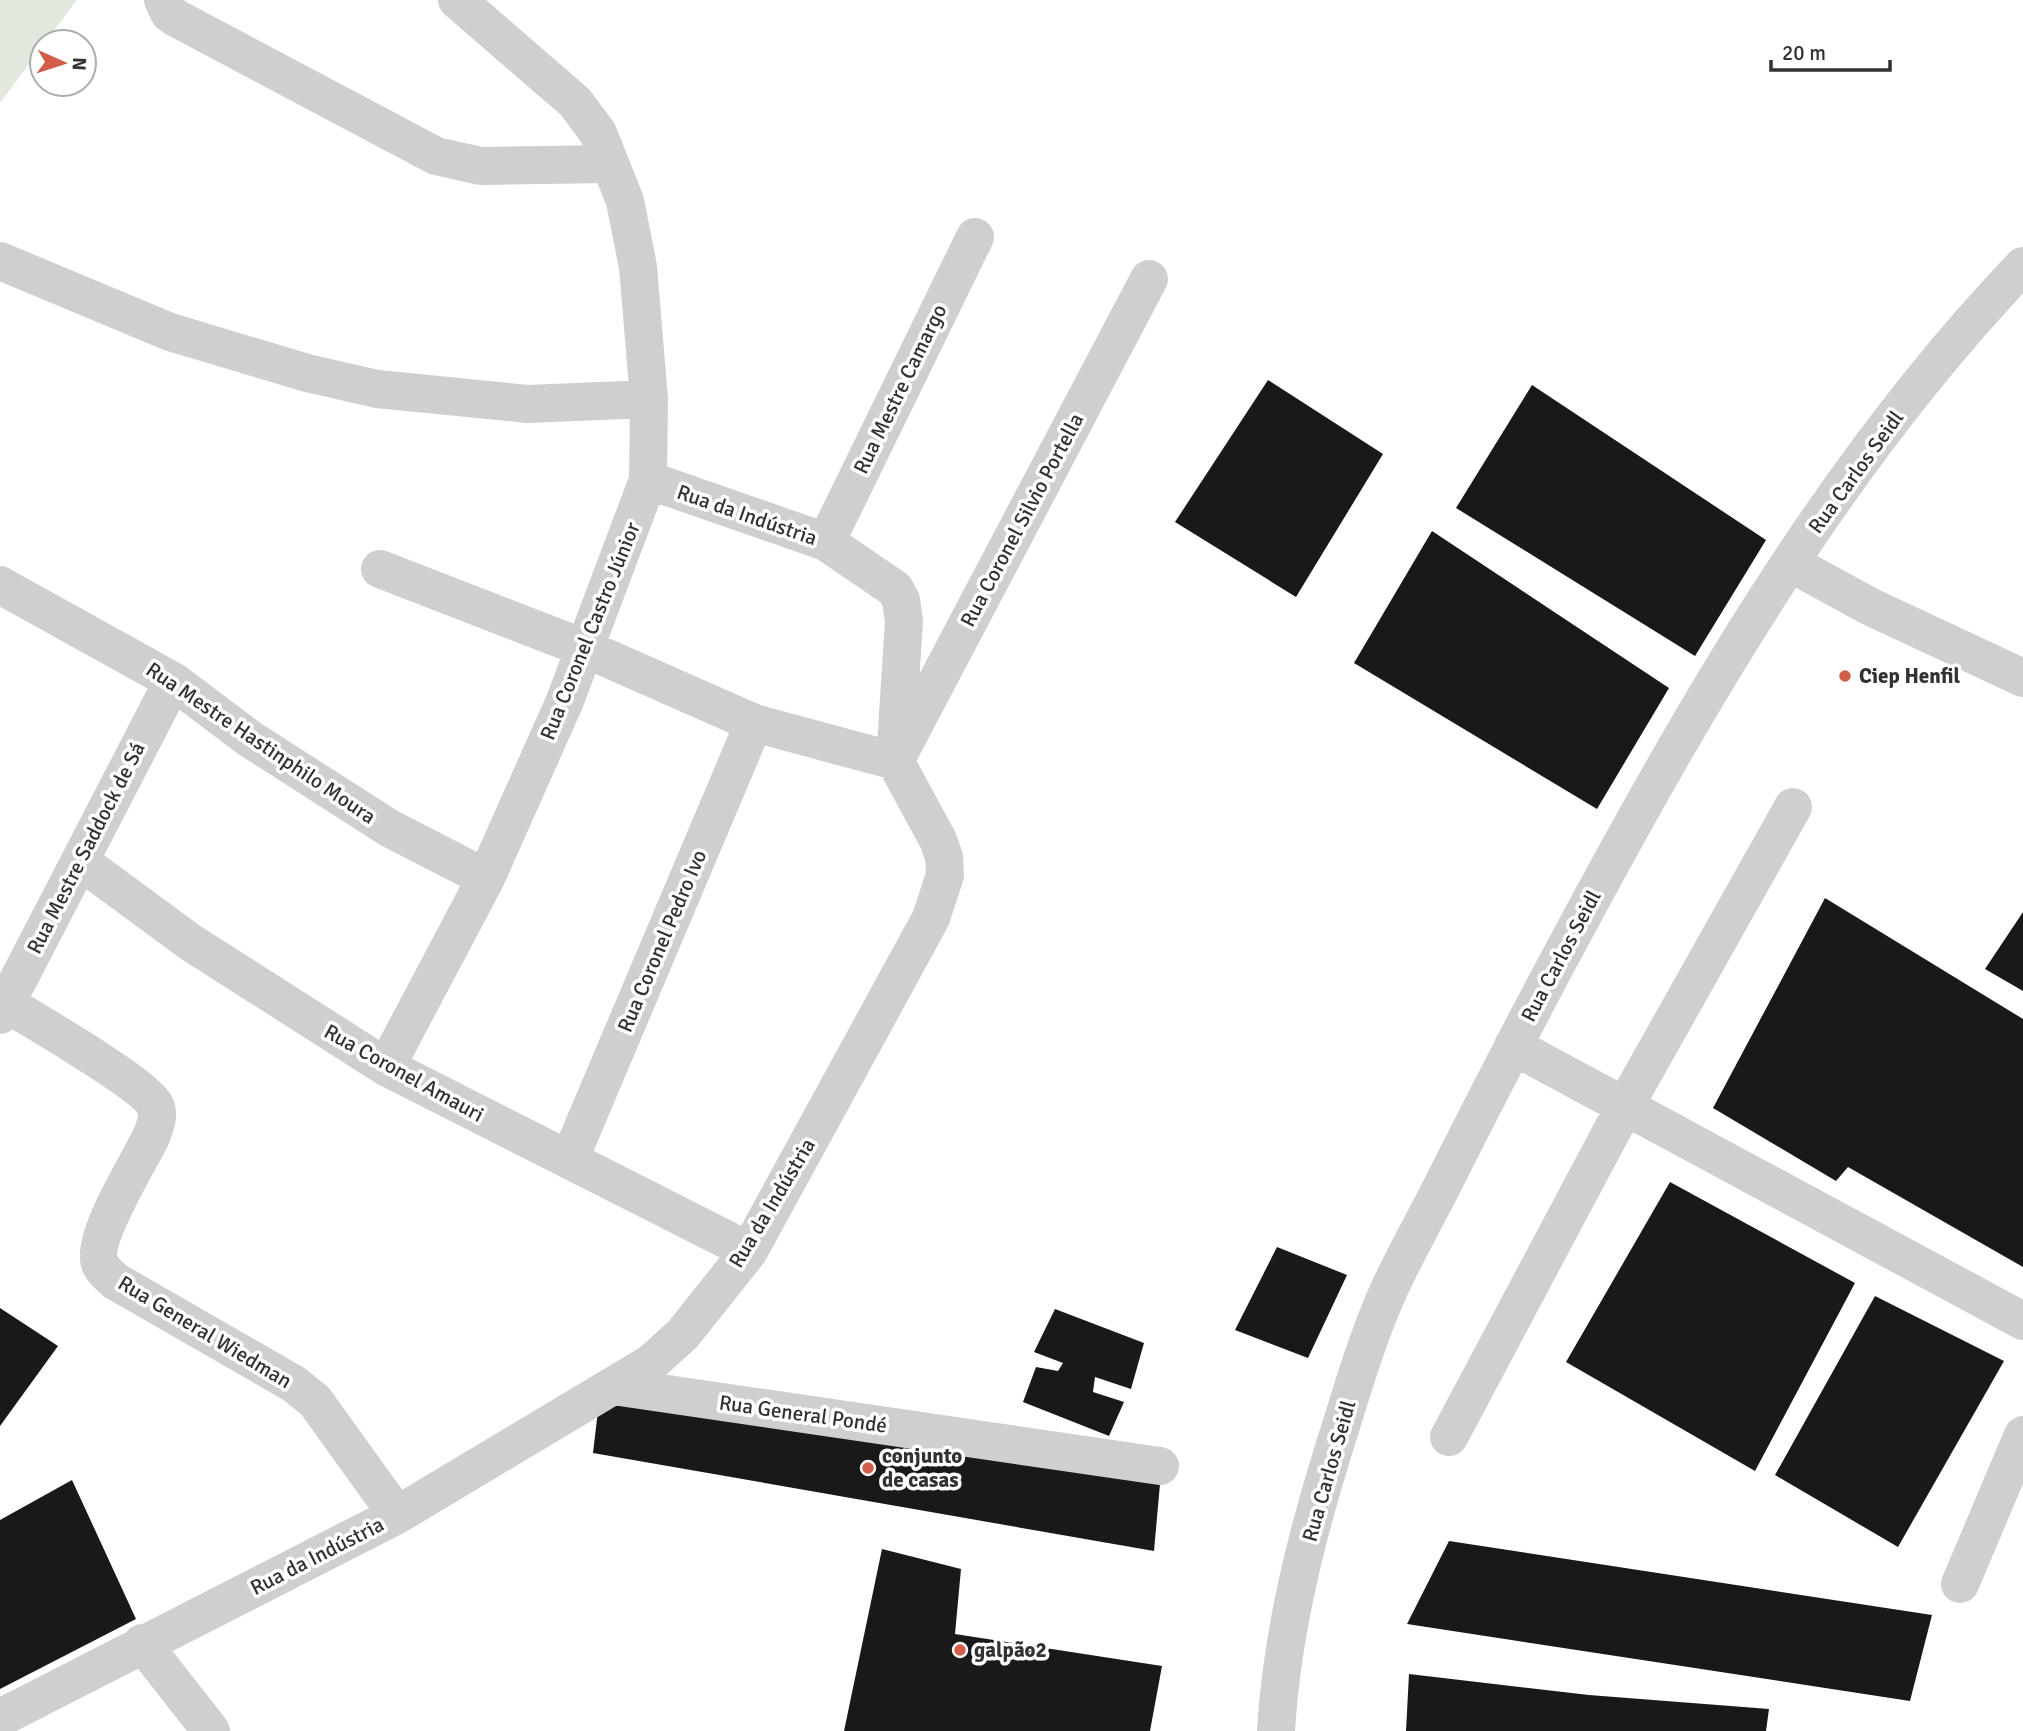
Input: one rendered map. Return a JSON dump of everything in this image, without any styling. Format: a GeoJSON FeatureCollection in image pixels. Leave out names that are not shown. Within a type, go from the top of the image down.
{"type":"FeatureCollection","features":[{"type":"Feature","properties":{"kind":"street"},"geometry":{"type":"LineString","coordinates":[[163,0],[169,13],[176,18],[436,156],[481,166],[610,164]]}},
{"type":"Feature","properties":{"kind":"street","name":"Rua Coronel Castro Júnior"},"geometry":{"type":"LineString","coordinates":[[386,1068],[486,878],[564,703],[648,481],[649,399],[634,245],[625,201],[598,133],[575,102],[457,0]]}},
{"type":"Feature","properties":{"kind":"street","name":"Rua Mestre Camargo"},"geometry":{"type":"LineString","coordinates":[[826,542],[975,237]]}},
{"type":"Feature","properties":{"kind":"street","name":"Rua Carlos Seidl"},"geometry":{"type":"LineString","coordinates":[[1276,1731],[1278,1699],[1297,1587],[1318,1497],[1350,1395],[1386,1296],[1513,1046],[1663,766],[1835,497],[1961,331],[2023,266]]}},
{"type":"Feature","properties":{"kind":"street"},"geometry":{"type":"LineString","coordinates":[[3,271],[170,332],[307,373],[377,389],[528,404],[649,399]]}},
{"type":"Feature","properties":{"kind":"street","name":"Rua Coronel Silvio Portella"},"geometry":{"type":"LineString","coordinates":[[895,761],[1149,279]]}},
{"type":"Feature","properties":{"kind":"street","name":"Rua da Indústria"},"geometry":{"type":"LineString","coordinates":[[0,1718],[142,1643],[397,1515],[650,1363],[683,1334],[749,1251],[931,918],[945,875],[939,841],[895,761],[904,621],[901,600],[884,580],[826,542],[648,481]]}},
{"type":"Feature","properties":{"kind":"street"},"geometry":{"type":"LineString","coordinates":[[1792,564],[1884,612],[2023,678]]}},
{"type":"Feature","properties":{"kind":"street"},"geometry":{"type":"LineString","coordinates":[[380,569],[584,648],[754,723],[895,761]]}},
{"type":"Feature","properties":{"kind":"street","name":"Rua Mestre Hastinphilo Moura"},"geometry":{"type":"LineString","coordinates":[[0,585],[173,681],[250,739],[388,828],[486,878]]}},
{"type":"Feature","properties":{"kind":"street","name":"Rua Mestre Saddock de Sá"},"geometry":{"type":"LineString","coordinates":[[3,1009],[173,681]]}},
{"type":"Feature","properties":{"kind":"street","name":"Rua Coronel Pedro Ivo"},"geometry":{"type":"LineString","coordinates":[[570,1158],[754,723]]}},
{"type":"Feature","properties":{"kind":"street"},"geometry":{"type":"LineString","coordinates":[[1449,1437],[1625,1106],[1793,807]]}},
{"type":"Feature","properties":{"kind":"street","name":"Rua Coronel Amauri"},"geometry":{"type":"LineString","coordinates":[[80,860],[190,942],[386,1068],[438,1096],[570,1158],[749,1251]]}},
{"type":"Feature","properties":{"kind":"street","name":"Rua General Wiedman"},"geometry":{"type":"LineString","coordinates":[[3,1009],[139,1087],[156,1107],[157,1122],[151,1137],[101,1237],[100,1264],[106,1272],[115,1281],[295,1384],[330,1421],[397,1515]]}},
{"type":"Feature","properties":{"kind":"street"},"geometry":{"type":"LineString","coordinates":[[1513,1046],[2023,1321]]}},
{"type":"Feature","properties":{"kind":"street","name":"Rua General Pondé"},"geometry":{"type":"LineString","coordinates":[[613,1386],[1160,1466]]}},
{"type":"Feature","properties":{"kind":"street"},"geometry":{"type":"LineString","coordinates":[[1960,1584],[2023,1435]]}},
{"type":"Feature","properties":{"kind":"street"},"geometry":{"type":"LineString","coordinates":[[142,1643],[211,1731]]}},
{"type":"Feature","properties":{"kind":"shaded area"},"geometry":{"type":"Polygon","coordinates":[[[0,0],[77,0],[56,28],[28,28],[28,66],[0,103],[0,0]]]}},
{"type":"Feature","properties":{"kind":"building"},"geometry":{"type":"Polygon","coordinates":[[[1268,380],[1383,454],[1296,597],[1175,522],[1268,380]]]}},
{"type":"Feature","properties":{"kind":"building"},"geometry":{"type":"Polygon","coordinates":[[[1532,385],[1766,540],[1695,656],[1456,508],[1532,385]]]}},
{"type":"Feature","properties":{"kind":"building"},"geometry":{"type":"Polygon","coordinates":[[[1432,531],[1669,688],[1597,809],[1354,663],[1432,531]]]}},
{"type":"Feature","properties":{"kind":"building"},"geometry":{"type":"Polygon","coordinates":[[[1825,898],[2023,1019],[2023,1267],[1848,1167],[1836,1181],[1713,1108],[1825,898]]]}},
{"type":"Feature","properties":{"kind":"building"},"geometry":{"type":"Polygon","coordinates":[[[2023,912],[2023,991],[1985,969],[2023,912]]]}},
{"type":"Feature","properties":{"kind":"building"},"geometry":{"type":"Polygon","coordinates":[[[1670,1182],[1855,1283],[1755,1471],[1566,1362],[1670,1182]]]}},
{"type":"Feature","properties":{"kind":"building"},"geometry":{"type":"Polygon","coordinates":[[[1277,1247],[1347,1275],[1308,1358],[1235,1330],[1277,1247]]]}},
{"type":"Feature","properties":{"kind":"building"},"geometry":{"type":"Polygon","coordinates":[[[1875,1296],[2004,1361],[1898,1547],[1775,1475],[1875,1296]]]}},
{"type":"Feature","properties":{"kind":"building"},"geometry":{"type":"Polygon","coordinates":[[[0,1308],[58,1346],[0,1426],[0,1308]]]}},
{"type":"Feature","properties":{"kind":"building"},"geometry":{"type":"Polygon","coordinates":[[[1055,1309],[1144,1343],[1131,1389],[1095,1377],[1093,1392],[1124,1402],[1109,1436],[1023,1402],[1036,1367],[1058,1371],[1063,1363],[1034,1352],[1055,1309]]]}},
{"type":"Feature","properties":{"kind":"building","name":"conjunto de casas"},"geometry":{"type":"Polygon","coordinates":[[[599,1402],[1160,1484],[1154,1551],[593,1453],[599,1402]]]}},
{"type":"Feature","properties":{"kind":"building"},"geometry":{"type":"Polygon","coordinates":[[[72,1480],[136,1619],[0,1689],[0,1520],[72,1480]]]}},
{"type":"Feature","properties":{"kind":"building"},"geometry":{"type":"Polygon","coordinates":[[[1449,1541],[1932,1615],[1910,1701],[1407,1624],[1449,1541]]]}},
{"type":"Feature","properties":{"kind":"building","name":"galpão2"},"geometry":{"type":"Polygon","coordinates":[[[882,1549],[961,1569],[955,1634],[1162,1666],[1150,1731],[844,1731],[882,1549]]]}},
{"type":"Feature","properties":{"kind":"building"},"geometry":{"type":"Polygon","coordinates":[[[1409,1674],[1589,1695],[1769,1709],[1766,1731],[1406,1731],[1409,1674]]]}},
{"type":"Feature","properties":{"kind":"place","name":"Ciep Henfil"},"geometry":{"type":"Point","coordinates":[1845,676]}},
{"type":"Feature","properties":{"kind":"place","name":"conjunto de casas"},"geometry":{"type":"Point","coordinates":[868,1468]}},
{"type":"Feature","properties":{"kind":"place","name":"galpão2"},"geometry":{"type":"Point","coordinates":[960,1650]}}]}
